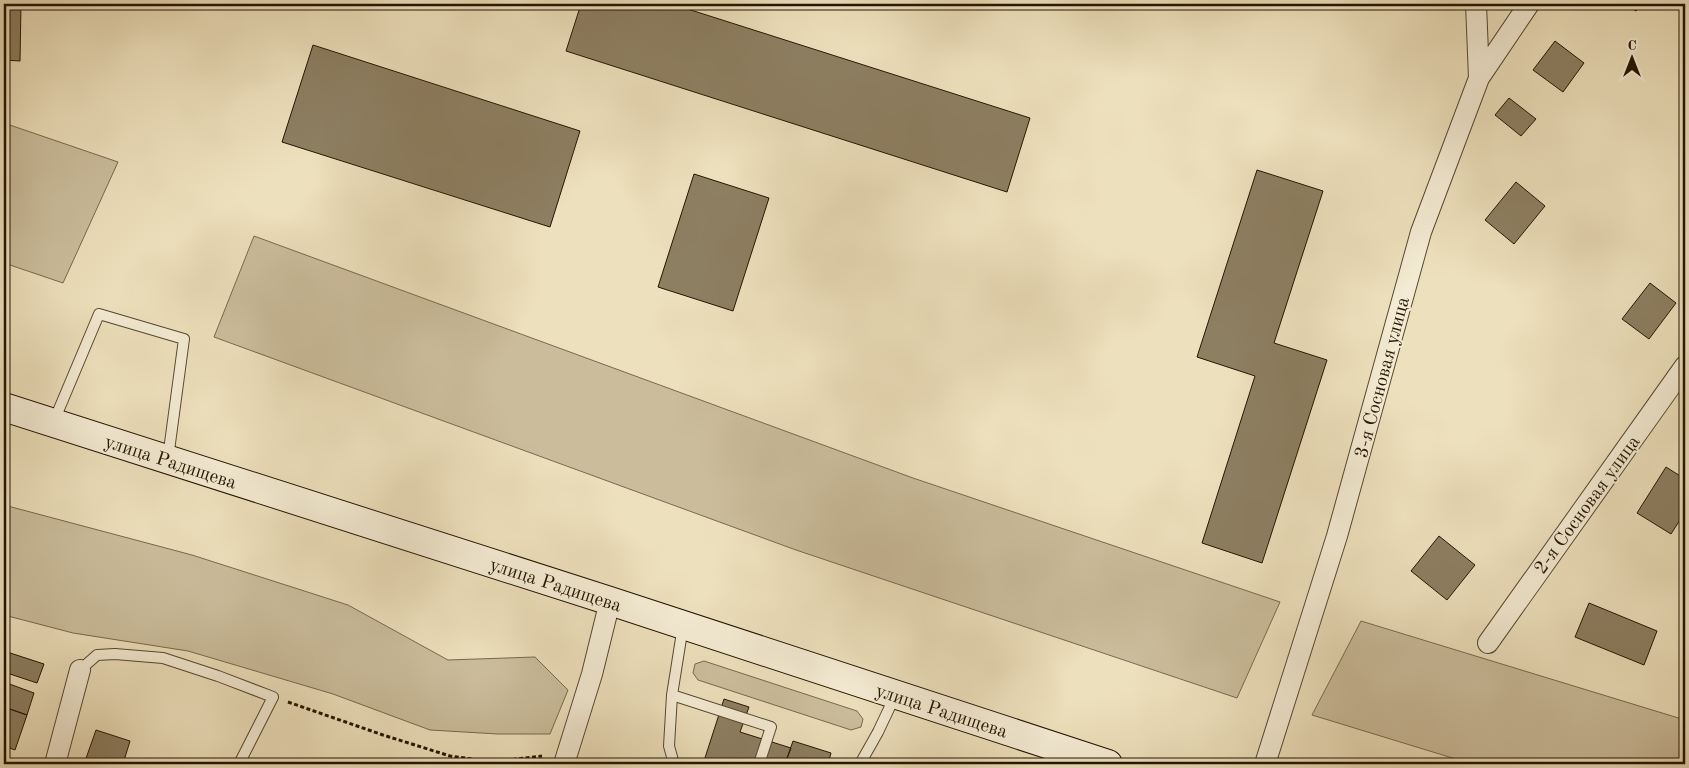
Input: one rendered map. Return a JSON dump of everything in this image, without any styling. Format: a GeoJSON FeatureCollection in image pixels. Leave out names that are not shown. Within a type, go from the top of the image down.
{"type":"FeatureCollection","features":[{"type":"Feature","properties":{"kind":"main road","name":"улица Радищева"},"geometry":{"type":"LineString","coordinates":[[4,407],[610,601],[896,695],[1070,758],[1108,764]]}},
{"type":"Feature","properties":{"kind":"street"},"geometry":{"type":"LineString","coordinates":[[1476,4],[1478,78]]}},
{"type":"Feature","properties":{"kind":"street","name":"3-я Сосновая улица"},"geometry":{"type":"LineString","coordinates":[[1265,764],[1337,536],[1421,232],[1478,78],[1529,4]]}},
{"type":"Feature","properties":{"kind":"street","name":"2-я Сосновая улица"},"geometry":{"type":"LineString","coordinates":[[1488,643],[1685,366]]}},
{"type":"Feature","properties":{"kind":"street"},"geometry":{"type":"LineString","coordinates":[[567,758],[592,674],[610,601]]}},
{"type":"Feature","properties":{"kind":"street"},"geometry":{"type":"LineString","coordinates":[[55,764],[80,670]]}},
{"type":"Feature","properties":{"kind":"lane"},"geometry":{"type":"LineString","coordinates":[[53,423],[99,314],[184,339],[168,459]]}},
{"type":"Feature","properties":{"kind":"lane"},"geometry":{"type":"LineString","coordinates":[[674,764],[669,746],[672,695],[683,625]]}},
{"type":"Feature","properties":{"kind":"lane"},"geometry":{"type":"LineString","coordinates":[[80,670],[97,656],[115,654],[163,658],[273,697],[239,764]]}},
{"type":"Feature","properties":{"kind":"lane"},"geometry":{"type":"LineString","coordinates":[[672,695],[771,727],[759,764]]}},
{"type":"Feature","properties":{"kind":"lane"},"geometry":{"type":"LineString","coordinates":[[860,764],[896,695]]}},
{"type":"Feature","properties":{"kind":"path"},"geometry":{"type":"LineString","coordinates":[[273,697],[450,756],[493,762],[567,758]]}},
{"type":"Feature","properties":{"kind":"shaded area"},"geometry":{"type":"Polygon","coordinates":[[[4,123],[118,162],[63,283],[4,263],[4,123]]]}},
{"type":"Feature","properties":{"kind":"shaded area"},"geometry":{"type":"Polygon","coordinates":[[[254,236],[913,478],[1280,602],[1237,698],[796,550],[214,337],[254,236]]]}},
{"type":"Feature","properties":{"kind":"shaded area"},"geometry":{"type":"Polygon","coordinates":[[[4,505],[192,555],[348,605],[448,660],[535,657],[568,690],[550,734],[498,734],[430,730],[333,694],[188,651],[73,633],[4,615],[4,505]]]}},
{"type":"Feature","properties":{"kind":"shaded area"},"geometry":{"type":"Polygon","coordinates":[[[1361,621],[1685,720],[1685,764],[1472,764],[1312,715],[1361,621]]]}},
{"type":"Feature","properties":{"kind":"shaded area"},"geometry":{"type":"Polygon","coordinates":[[[704,661],[857,711],[863,719],[861,727],[851,730],[698,680],[693,673],[695,664],[704,661]]]}},
{"type":"Feature","properties":{"kind":"building"},"geometry":{"type":"Polygon","coordinates":[[[4,4],[21,4],[20,61],[4,60],[4,4]]]}},
{"type":"Feature","properties":{"kind":"building"},"geometry":{"type":"Polygon","coordinates":[[[581,4],[672,4],[1030,118],[1007,192],[566,51],[581,4]]]}},
{"type":"Feature","properties":{"kind":"building"},"geometry":{"type":"Polygon","coordinates":[[[1626,4],[1641,4],[1636,11],[1626,4]]]}},
{"type":"Feature","properties":{"kind":"building"},"geometry":{"type":"Polygon","coordinates":[[[1555,41],[1584,63],[1563,92],[1533,70],[1555,41]]]}},
{"type":"Feature","properties":{"kind":"building"},"geometry":{"type":"Polygon","coordinates":[[[313,45],[580,131],[550,227],[282,142],[313,45]]]}},
{"type":"Feature","properties":{"kind":"building"},"geometry":{"type":"Polygon","coordinates":[[[1509,98],[1536,119],[1521,136],[1495,115],[1509,98]]]}},
{"type":"Feature","properties":{"kind":"building"},"geometry":{"type":"Polygon","coordinates":[[[1257,170],[1323,191],[1274,343],[1327,360],[1262,563],[1202,543],[1255,376],[1197,357],[1257,170]]]}},
{"type":"Feature","properties":{"kind":"building"},"geometry":{"type":"Polygon","coordinates":[[[694,174],[769,198],[733,311],[658,287],[694,174]]]}},
{"type":"Feature","properties":{"kind":"building"},"geometry":{"type":"Polygon","coordinates":[[[1516,182],[1545,206],[1514,244],[1485,220],[1516,182]]]}},
{"type":"Feature","properties":{"kind":"building"},"geometry":{"type":"Polygon","coordinates":[[[1650,283],[1676,303],[1649,339],[1622,319],[1650,283]]]}},
{"type":"Feature","properties":{"kind":"building"},"geometry":{"type":"Polygon","coordinates":[[[1666,467],[1685,479],[1685,512],[1671,534],[1637,513],[1666,467]]]}},
{"type":"Feature","properties":{"kind":"building"},"geometry":{"type":"Polygon","coordinates":[[[1439,536],[1475,565],[1447,600],[1411,571],[1439,536]]]}},
{"type":"Feature","properties":{"kind":"building"},"geometry":{"type":"Polygon","coordinates":[[[1589,603],[1657,631],[1644,665],[1575,637],[1589,603]]]}},
{"type":"Feature","properties":{"kind":"building"},"geometry":{"type":"Polygon","coordinates":[[[4,651],[44,664],[37,683],[4,672],[4,651]]]}},
{"type":"Feature","properties":{"kind":"building"},"geometry":{"type":"Polygon","coordinates":[[[4,682],[34,693],[27,715],[4,707],[4,682]]]}},
{"type":"Feature","properties":{"kind":"building"},"geometry":{"type":"Polygon","coordinates":[[[724,699],[749,707],[740,732],[791,748],[785,764],[745,764],[731,760],[730,764],[703,764],[724,699]]]}},
{"type":"Feature","properties":{"kind":"building"},"geometry":{"type":"Polygon","coordinates":[[[4,707],[27,715],[15,750],[4,746],[4,707]]]}},
{"type":"Feature","properties":{"kind":"building"},"geometry":{"type":"Polygon","coordinates":[[[96,730],[130,741],[123,764],[84,764],[96,730]]]}},
{"type":"Feature","properties":{"kind":"building"},"geometry":{"type":"Polygon","coordinates":[[[793,741],[831,753],[828,764],[785,764],[793,741]]]}}]}
